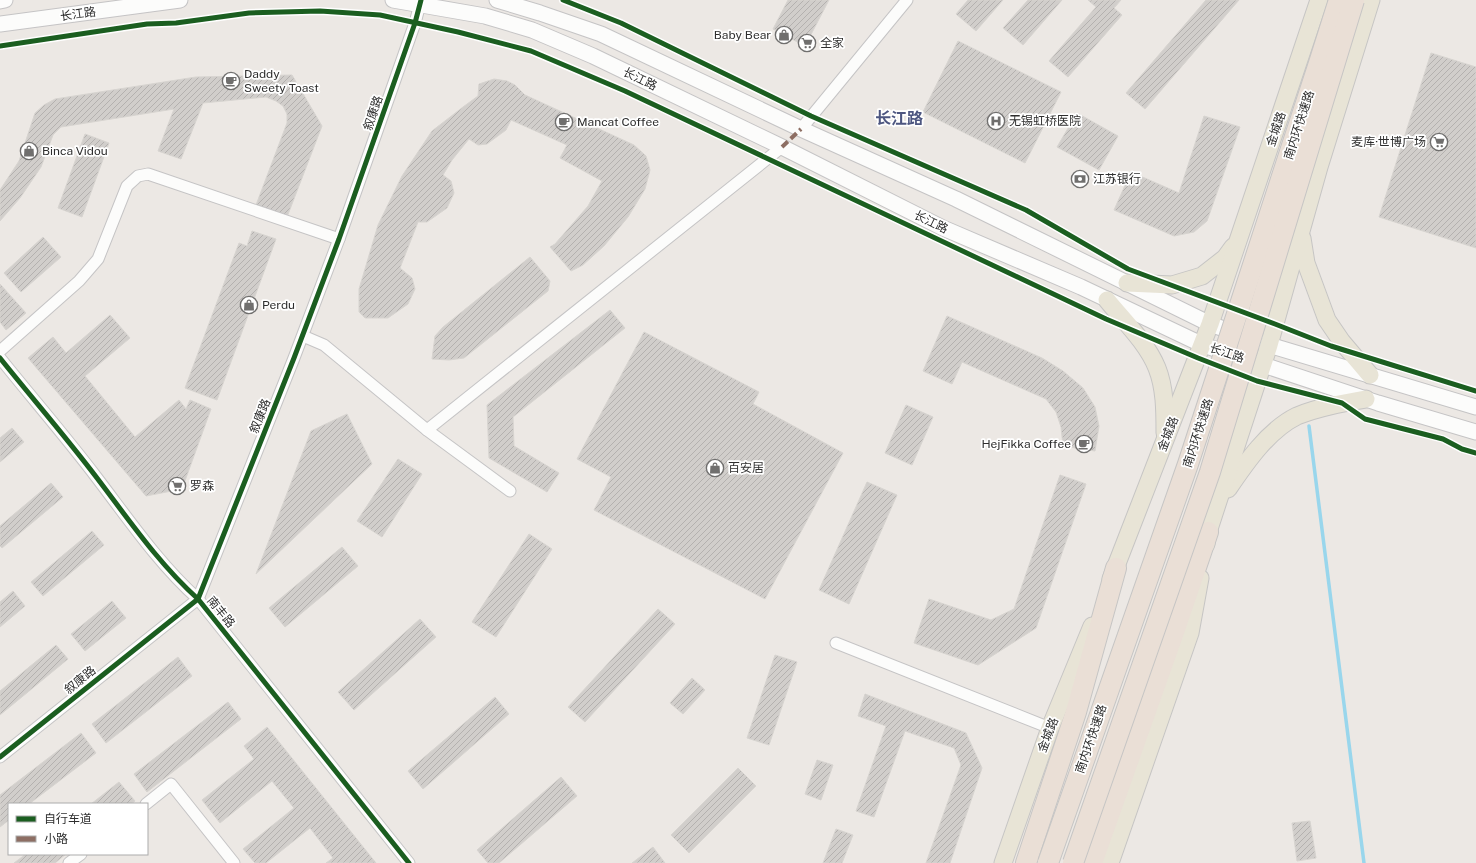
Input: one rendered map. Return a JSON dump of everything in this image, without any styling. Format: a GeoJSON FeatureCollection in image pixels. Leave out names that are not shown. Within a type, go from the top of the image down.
{"type":"FeatureCollection","features":[{"type":"Feature","properties":{"kind":"highway","name":"南内环快速路"},"geometry":{"type":"LineString","coordinates":[[1048,863],[1188,464],[1319,63],[1338,0]]}},
{"type":"Feature","properties":{"kind":"highway","name":"南内环快速路"},"geometry":{"type":"LineString","coordinates":[[1073,863],[1210,472],[1354,0]]}},
{"type":"Feature","properties":{"kind":"highway"},"geometry":{"type":"LineString","coordinates":[[1092,863],[1208,532]]}},
{"type":"Feature","properties":{"kind":"highway"},"geometry":{"type":"LineString","coordinates":[[1026,863],[1076,712],[1116,568]]}},
{"type":"Feature","properties":{"kind":"main road"},"geometry":{"type":"LineString","coordinates":[[0,1],[5,0]]}},
{"type":"Feature","properties":{"kind":"main road","name":"长江路"},"geometry":{"type":"LineString","coordinates":[[0,24],[180,0]]}},
{"type":"Feature","properties":{"kind":"main road","name":"长江路"},"geometry":{"type":"LineString","coordinates":[[393,0],[421,2],[485,16],[532,30],[593,56],[782,147],[943,228],[1081,287],[1203,345],[1476,432]]}},
{"type":"Feature","properties":{"kind":"main road","name":"长江路"},"geometry":{"type":"LineString","coordinates":[[497,0],[601,34],[956,199],[1210,324],[1269,345],[1476,407]]}},
{"type":"Feature","properties":{"kind":"main road","name":"金城路"},"geometry":{"type":"LineString","coordinates":[[1003,863],[1050,728],[1116,568],[1203,345],[1319,0]]}},
{"type":"Feature","properties":{"kind":"main road"},"geometry":{"type":"LineString","coordinates":[[1110,863],[1190,633],[1208,532],[1269,345],[1319,167],[1371,0]]}},
{"type":"Feature","properties":{"kind":"main road"},"geometry":{"type":"LineString","coordinates":[[1301,232],[1306,263],[1327,320],[1342,342],[1370,375]]}},
{"type":"Feature","properties":{"kind":"main road"},"geometry":{"type":"LineString","coordinates":[[1127,283],[1172,285],[1202,276],[1225,258],[1238,241]]}},
{"type":"Feature","properties":{"kind":"main road"},"geometry":{"type":"LineString","coordinates":[[1107,300],[1145,347],[1157,368],[1165,407],[1165,443]]}},
{"type":"Feature","properties":{"kind":"main road"},"geometry":{"type":"LineString","coordinates":[[1217,504],[1248,460],[1270,435],[1296,417],[1321,408],[1366,398]]}},
{"type":"Feature","properties":{"kind":"street"},"geometry":{"type":"LineString","coordinates":[[801,128],[906,0]]}},
{"type":"Feature","properties":{"kind":"street","name":"叙康路"},"geometry":{"type":"LineString","coordinates":[[0,757],[198,599],[340,239],[421,2]]}},
{"type":"Feature","properties":{"kind":"street"},"geometry":{"type":"LineString","coordinates":[[427,430],[782,147]]}},
{"type":"Feature","properties":{"kind":"street"},"geometry":{"type":"LineString","coordinates":[[0,351],[79,281],[98,259],[127,186],[138,176],[148,174],[340,239]]}},
{"type":"Feature","properties":{"kind":"street"},"geometry":{"type":"LineString","coordinates":[[303,336],[324,345],[427,430],[510,491]]}},
{"type":"Feature","properties":{"kind":"street","name":"南丰路"},"geometry":{"type":"LineString","coordinates":[[0,358],[95,475],[164,565],[198,599],[409,863]]}},
{"type":"Feature","properties":{"kind":"street"},"geometry":{"type":"LineString","coordinates":[[836,643],[1050,728]]}},
{"type":"Feature","properties":{"kind":"street"},"geometry":{"type":"LineString","coordinates":[[147,803],[172,784],[234,863]]}},
{"type":"Feature","properties":{"kind":"street"},"geometry":{"type":"LineString","coordinates":[[69,863],[79,855]]}},
{"type":"Feature","properties":{"kind":"building"},"geometry":{"type":"Polygon","coordinates":[[[788,0],[829,0],[805,46],[773,29],[788,0]]]}},
{"type":"Feature","properties":{"kind":"building"},"geometry":{"type":"Polygon","coordinates":[[[968,0],[1003,0],[976,31],[956,14],[968,0]]]}},
{"type":"Feature","properties":{"kind":"building"},"geometry":{"type":"Polygon","coordinates":[[[1028,0],[1062,0],[1023,45],[1003,28],[1028,0]]]}},
{"type":"Feature","properties":{"kind":"building"},"geometry":{"type":"Polygon","coordinates":[[[1088,0],[1121,0],[1114,8],[1122,15],[1068,77],[1049,61],[1096,7],[1088,0]]]}},
{"type":"Feature","properties":{"kind":"building"},"geometry":{"type":"Polygon","coordinates":[[[1206,0],[1239,0],[1145,109],[1126,93],[1206,0]]]}},
{"type":"Feature","properties":{"kind":"building"},"geometry":{"type":"Polygon","coordinates":[[[958,41],[1061,92],[1025,163],[923,112],[958,41]]]}},
{"type":"Feature","properties":{"kind":"building","name":"麦库·世博广场"},"geometry":{"type":"Polygon","coordinates":[[[1431,53],[1476,67],[1476,248],[1379,217],[1431,53]]]}},
{"type":"Feature","properties":{"kind":"building"},"geometry":{"type":"Polygon","coordinates":[[[292,75],[322,126],[287,217],[256,205],[287,123],[287,114],[283,106],[266,97],[203,103],[181,159],[158,151],[174,109],[61,127],[53,135],[41,167],[20,198],[0,221],[0,190],[19,161],[35,113],[44,105],[55,99],[196,77],[292,75]]]}},
{"type":"Feature","properties":{"kind":"building"},"geometry":{"type":"Polygon","coordinates":[[[494,79],[507,81],[515,85],[525,95],[634,145],[646,156],[650,170],[645,189],[628,217],[604,246],[583,265],[571,271],[550,247],[555,244],[588,206],[602,181],[560,158],[567,145],[511,120],[506,130],[487,144],[478,145],[469,139],[452,160],[443,175],[451,181],[454,193],[447,208],[427,222],[418,222],[400,268],[412,278],[415,289],[408,304],[388,318],[365,318],[359,312],[359,289],[378,225],[402,176],[432,131],[478,96],[479,84],[494,79]]]}},
{"type":"Feature","properties":{"kind":"building"},"geometry":{"type":"Polygon","coordinates":[[[1077,113],[1118,136],[1099,170],[1057,147],[1077,113]]]}},
{"type":"Feature","properties":{"kind":"building"},"geometry":{"type":"Polygon","coordinates":[[[1204,116],[1240,127],[1207,221],[1194,232],[1174,236],[1114,210],[1131,172],[1179,193],[1204,116]]]}},
{"type":"Feature","properties":{"kind":"building"},"geometry":{"type":"Polygon","coordinates":[[[85,134],[109,143],[82,217],[58,208],[85,134]]]}},
{"type":"Feature","properties":{"kind":"building"},"geometry":{"type":"Polygon","coordinates":[[[252,231],[276,239],[217,400],[185,388],[239,243],[247,246],[252,231]]]}},
{"type":"Feature","properties":{"kind":"building"},"geometry":{"type":"Polygon","coordinates":[[[43,237],[61,257],[21,292],[4,273],[43,237]]]}},
{"type":"Feature","properties":{"kind":"building"},"geometry":{"type":"Polygon","coordinates":[[[530,257],[550,281],[548,291],[464,358],[449,360],[432,359],[435,336],[443,327],[530,257]]]}},
{"type":"Feature","properties":{"kind":"building"},"geometry":{"type":"Polygon","coordinates":[[[0,284],[26,313],[6,330],[0,322],[0,284]]]}},
{"type":"Feature","properties":{"kind":"building"},"geometry":{"type":"Polygon","coordinates":[[[610,310],[625,328],[513,417],[514,446],[559,473],[547,492],[489,458],[487,405],[610,310]]]}},
{"type":"Feature","properties":{"kind":"building"},"geometry":{"type":"Polygon","coordinates":[[[110,315],[130,338],[85,376],[135,437],[179,400],[186,409],[190,400],[211,409],[182,489],[146,496],[28,358],[53,337],[66,353],[110,315]]]}},
{"type":"Feature","properties":{"kind":"building"},"geometry":{"type":"Polygon","coordinates":[[[947,316],[1042,358],[1063,371],[1083,388],[1095,407],[1099,426],[1095,451],[1063,446],[1061,427],[1056,412],[1046,399],[962,362],[952,384],[923,371],[947,316]]]}},
{"type":"Feature","properties":{"kind":"building","name":"百安居"},"geometry":{"type":"Polygon","coordinates":[[[644,332],[759,392],[753,404],[843,453],[765,599],[594,510],[611,477],[577,459],[644,332]]]}},
{"type":"Feature","properties":{"kind":"building"},"geometry":{"type":"Polygon","coordinates":[[[906,405],[933,417],[912,465],[885,453],[906,405]]]}},
{"type":"Feature","properties":{"kind":"building"},"geometry":{"type":"Polygon","coordinates":[[[347,414],[372,464],[256,574],[311,431],[347,414]]]}},
{"type":"Feature","properties":{"kind":"building"},"geometry":{"type":"Polygon","coordinates":[[[12,428],[24,442],[0,462],[0,438],[12,428]]]}},
{"type":"Feature","properties":{"kind":"building"},"geometry":{"type":"Polygon","coordinates":[[[398,459],[422,474],[382,537],[357,521],[398,459]]]}},
{"type":"Feature","properties":{"kind":"building"},"geometry":{"type":"Polygon","coordinates":[[[1060,475],[1086,484],[1036,628],[978,665],[914,643],[929,599],[991,620],[1014,609],[1060,475]]]}},
{"type":"Feature","properties":{"kind":"building"},"geometry":{"type":"Polygon","coordinates":[[[867,482],[897,495],[849,604],[819,590],[867,482]]]}},
{"type":"Feature","properties":{"kind":"building"},"geometry":{"type":"Polygon","coordinates":[[[51,483],[63,497],[2,548],[0,546],[0,526],[51,483]]]}},
{"type":"Feature","properties":{"kind":"building"},"geometry":{"type":"Polygon","coordinates":[[[92,531],[104,545],[43,596],[31,582],[92,531]]]}},
{"type":"Feature","properties":{"kind":"building"},"geometry":{"type":"Polygon","coordinates":[[[529,534],[552,549],[496,637],[472,622],[529,534]]]}},
{"type":"Feature","properties":{"kind":"building"},"geometry":{"type":"Polygon","coordinates":[[[342,547],[358,566],[285,627],[269,608],[342,547]]]}},
{"type":"Feature","properties":{"kind":"building"},"geometry":{"type":"Polygon","coordinates":[[[13,591],[25,606],[0,627],[0,602],[13,591]]]}},
{"type":"Feature","properties":{"kind":"building"},"geometry":{"type":"Polygon","coordinates":[[[112,601],[126,618],[85,651],[71,634],[112,601]]]}},
{"type":"Feature","properties":{"kind":"building"},"geometry":{"type":"Polygon","coordinates":[[[658,609],[675,624],[585,722],[568,707],[658,609]]]}},
{"type":"Feature","properties":{"kind":"building"},"geometry":{"type":"Polygon","coordinates":[[[420,619],[436,637],[354,710],[338,692],[420,619]]]}},
{"type":"Feature","properties":{"kind":"building"},"geometry":{"type":"Polygon","coordinates":[[[56,645],[68,659],[0,715],[0,691],[56,645]]]}},
{"type":"Feature","properties":{"kind":"building"},"geometry":{"type":"Polygon","coordinates":[[[775,655],[797,662],[769,745],[747,738],[775,655]]]}},
{"type":"Feature","properties":{"kind":"building"},"geometry":{"type":"Polygon","coordinates":[[[178,657],[192,676],[106,743],[92,724],[178,657]]]}},
{"type":"Feature","properties":{"kind":"building"},"geometry":{"type":"Polygon","coordinates":[[[692,678],[705,690],[683,714],[670,703],[692,678]]]}},
{"type":"Feature","properties":{"kind":"building"},"geometry":{"type":"Polygon","coordinates":[[[865,694],[966,733],[982,768],[950,863],[926,863],[961,765],[954,748],[905,731],[874,817],[856,811],[886,726],[858,716],[865,694]]]}},
{"type":"Feature","properties":{"kind":"building"},"geometry":{"type":"Polygon","coordinates":[[[495,697],[509,714],[423,789],[408,771],[495,697]]]}},
{"type":"Feature","properties":{"kind":"building"},"geometry":{"type":"Polygon","coordinates":[[[228,702],[241,719],[147,792],[134,774],[228,702]]]}},
{"type":"Feature","properties":{"kind":"building"},"geometry":{"type":"Polygon","coordinates":[[[267,727],[376,863],[326,863],[333,858],[310,828],[266,863],[255,863],[243,849],[294,808],[272,781],[220,823],[202,800],[254,759],[244,746],[267,727]]]}},
{"type":"Feature","properties":{"kind":"building"},"geometry":{"type":"Polygon","coordinates":[[[81,733],[96,753],[30,803],[8,803],[8,821],[0,827],[0,795],[81,733]]]}},
{"type":"Feature","properties":{"kind":"building"},"geometry":{"type":"Polygon","coordinates":[[[817,760],[833,765],[821,800],[805,794],[817,760]]]}},
{"type":"Feature","properties":{"kind":"building"},"geometry":{"type":"Polygon","coordinates":[[[738,768],[756,786],[689,853],[671,835],[738,768]]]}},
{"type":"Feature","properties":{"kind":"building"},"geometry":{"type":"Polygon","coordinates":[[[561,777],[577,796],[499,863],[488,863],[477,850],[561,777]]]}},
{"type":"Feature","properties":{"kind":"building"},"geometry":{"type":"Polygon","coordinates":[[[119,782],[135,801],[132,803],[92,803],[119,782]]]}},
{"type":"Feature","properties":{"kind":"building"},"geometry":{"type":"Polygon","coordinates":[[[1310,821],[1316,858],[1297,861],[1292,823],[1310,821]]]}},
{"type":"Feature","properties":{"kind":"building"},"geometry":{"type":"Polygon","coordinates":[[[836,829],[853,835],[842,863],[823,863],[836,829]]]}},
{"type":"Feature","properties":{"kind":"building"},"geometry":{"type":"Polygon","coordinates":[[[653,847],[665,863],[632,863],[653,847]]]}},
{"type":"Feature","properties":{"kind":"building"},"geometry":{"type":"Polygon","coordinates":[[[25,855],[65,855],[55,863],[14,863],[25,855]]]}},
{"type":"Feature","properties":{"kind":"waterway"},"geometry":{"type":"LineString","coordinates":[[1309,426],[1364,863]]}},
{"type":"Feature","properties":{"kind":"marked path"},"geometry":{"type":"LineString","coordinates":[[782,147],[801,129]]}},
{"type":"Feature","properties":{"kind":"cycle path"},"geometry":{"type":"LineString","coordinates":[[0,757],[198,599],[294,358],[339,239],[415,23],[421,0]]}},
{"type":"Feature","properties":{"kind":"cycle path"},"geometry":{"type":"LineString","coordinates":[[563,0],[621,23],[811,116],[1026,210],[1128,269],[1331,346],[1476,391]]}},
{"type":"Feature","properties":{"kind":"cycle path"},"geometry":{"type":"LineString","coordinates":[[0,46],[147,24],[176,23],[249,13],[320,11],[380,15],[458,32],[531,51],[625,91],[1106,319],[1257,381],[1342,403],[1365,419],[1443,439],[1462,449],[1476,453]]}},
{"type":"Feature","properties":{"kind":"cycle path"},"geometry":{"type":"LineString","coordinates":[[0,358],[85,463],[157,556],[198,599],[409,863]]}},
{"type":"Feature","properties":{"kind":"place","name":"Baby Bear"},"geometry":{"type":"Point","coordinates":[784,35]}},
{"type":"Feature","properties":{"kind":"place","name":"全家"},"geometry":{"type":"Point","coordinates":[807,43]}},
{"type":"Feature","properties":{"kind":"place","name":"Daddy Sweety Toast"},"geometry":{"type":"Point","coordinates":[231,81]}},
{"type":"Feature","properties":{"kind":"place","name":"无锡虹桥医院"},"geometry":{"type":"Point","coordinates":[996,121]}},
{"type":"Feature","properties":{"kind":"place","name":"Mancat Coffee"},"geometry":{"type":"Point","coordinates":[564,122]}},
{"type":"Feature","properties":{"kind":"place","name":"麦库·世博广场"},"geometry":{"type":"Point","coordinates":[1439,142]}},
{"type":"Feature","properties":{"kind":"place","name":"Binca Vidou"},"geometry":{"type":"Point","coordinates":[29,151]}},
{"type":"Feature","properties":{"kind":"place","name":"江苏银行"},"geometry":{"type":"Point","coordinates":[1080,179]}},
{"type":"Feature","properties":{"kind":"place","name":"Perdu"},"geometry":{"type":"Point","coordinates":[249,305]}},
{"type":"Feature","properties":{"kind":"place","name":"HejFikka Coffee"},"geometry":{"type":"Point","coordinates":[1084,444]}},
{"type":"Feature","properties":{"kind":"place","name":"百安居"},"geometry":{"type":"Point","coordinates":[715,468]}},
{"type":"Feature","properties":{"kind":"place","name":"罗森"},"geometry":{"type":"Point","coordinates":[177,486]}},
{"type":"Feature","properties":{"kind":"district","name":"长江路"},"geometry":{"type":"Point","coordinates":[899,118]}}]}
